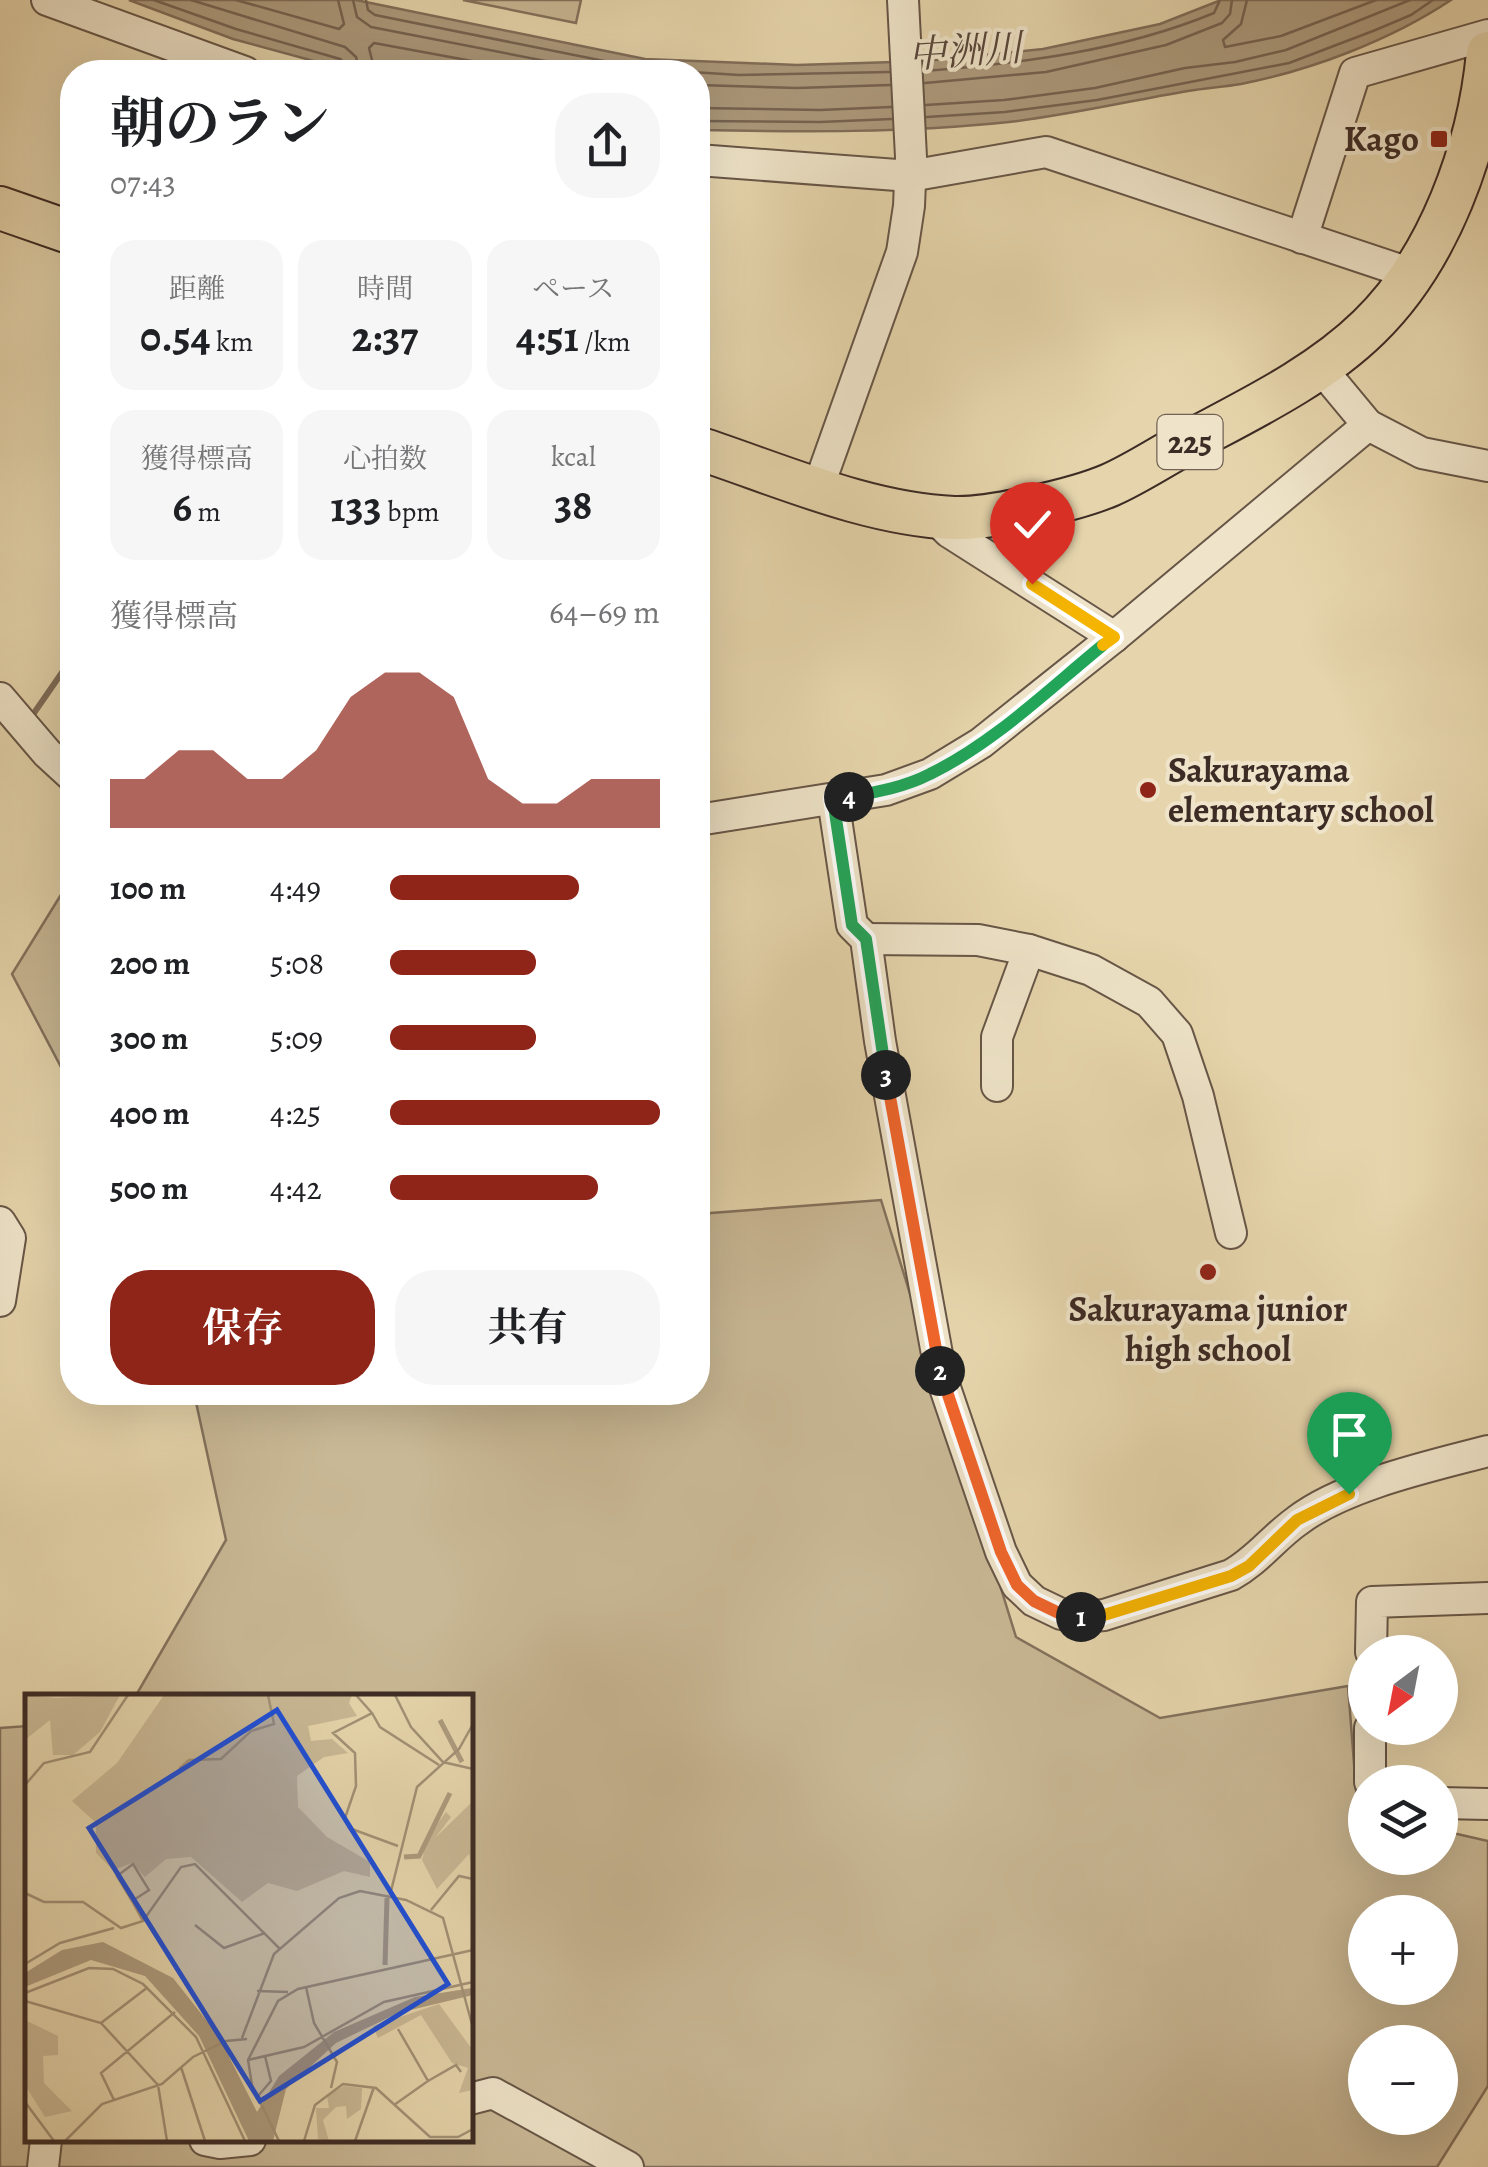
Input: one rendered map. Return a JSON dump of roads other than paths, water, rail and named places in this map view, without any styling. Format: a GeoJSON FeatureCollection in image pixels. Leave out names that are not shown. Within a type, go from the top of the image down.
{"type":"FeatureCollection","features":[{"type":"Feature","properties":{"kind":"highway","name":"225"},"geometry":{"type":"LineString","coordinates":[[710,452],[873,505],[956,518],[1028,508],[1108,486],[1319,366],[1370,327],[1412,274],[1464,172],[1478,118],[1488,53]]}},
{"type":"Feature","properties":{"kind":"highway"},"geometry":{"type":"LineString","coordinates":[[0,208],[60,229]]}},
{"type":"Feature","properties":{"kind":"street"},"geometry":{"type":"LineString","coordinates":[[47,0],[212,60]]}},
{"type":"Feature","properties":{"kind":"street"},"geometry":{"type":"LineString","coordinates":[[818,488],[902,252],[911,167],[903,0]]}},
{"type":"Feature","properties":{"kind":"street"},"geometry":{"type":"LineString","coordinates":[[1302,238],[1355,73],[1488,35]]}},
{"type":"Feature","properties":{"kind":"street"},"geometry":{"type":"LineString","coordinates":[[710,160],[911,167],[1046,152],[1412,274]]}},
{"type":"Feature","properties":{"kind":"street"},"geometry":{"type":"LineString","coordinates":[[1319,366],[1368,424],[1422,452],[1479,465]]}},
{"type":"Feature","properties":{"kind":"street"},"geometry":{"type":"LineString","coordinates":[[710,818],[886,790],[930,774],[981,743],[1114,637],[1368,424]]}},
{"type":"Feature","properties":{"kind":"street"},"geometry":{"type":"LineString","coordinates":[[931,514],[949,532],[1114,637]]}},
{"type":"Feature","properties":{"kind":"street"},"geometry":{"type":"LineString","coordinates":[[4,710],[60,764]]}},
{"type":"Feature","properties":{"kind":"street"},"geometry":{"type":"LineString","coordinates":[[833,799],[852,925],[866,939],[880,1041],[941,1376],[1001,1552],[1017,1585],[1034,1601],[1061,1614],[1104,1615],[1207,1586],[1249,1566],[1297,1520],[1321,1506],[1430,1466],[1488,1452]]}},
{"type":"Feature","properties":{"kind":"street"},"geometry":{"type":"LineString","coordinates":[[866,939],[978,940],[1029,950],[1092,970],[1149,1002],[1178,1034],[1198,1096],[1231,1233]]}},
{"type":"Feature","properties":{"kind":"street"},"geometry":{"type":"LineString","coordinates":[[997,1086],[997,1036],[1029,950]]}},
{"type":"Feature","properties":{"kind":"street"},"geometry":{"type":"LineString","coordinates":[[0,1222],[10,1238],[0,1301]]}},
{"type":"Feature","properties":{"kind":"street"},"geometry":{"type":"LineString","coordinates":[[1371,1635],[1372,1602],[1488,1598]]}},
{"type":"Feature","properties":{"kind":"street"},"geometry":{"type":"LineString","coordinates":[[1458,1803],[1488,1804]]}},
{"type":"Feature","properties":{"kind":"street"},"geometry":{"type":"LineString","coordinates":[[472,2098],[493,2092],[628,2167]]}},
{"type":"Feature","properties":{"kind":"street"},"geometry":{"type":"LineString","coordinates":[[42,2167],[46,2142]]}},
{"type":"Feature","properties":{"kind":"water"},"geometry":{"type":"Polygon","coordinates":[[[129,0],[356,0],[645,59],[670,60],[310,60],[233,39],[129,0]]]}},
{"type":"Feature","properties":{"kind":"water"},"geometry":{"type":"Polygon","coordinates":[[[1221,0],[1451,0],[1350,52],[1241,84],[1009,122],[814,131],[710,130],[710,62],[797,65],[926,61],[1043,49],[1160,24],[1221,0]]]}},
{"type":"Feature","properties":{"kind":"waterway"},"geometry":{"type":"LineString","coordinates":[[34,713],[60,675]]}},
{"type":"Feature","properties":{"kind":"place","name":"Kago"},"geometry":{"type":"Point","coordinates":[1439,139]}},
{"type":"Feature","properties":{"kind":"place","name":"Sakurayama elementary school"},"geometry":{"type":"Point","coordinates":[1148,790]}},
{"type":"Feature","properties":{"kind":"place","name":"Sakurayama junior high school"},"geometry":{"type":"Point","coordinates":[1208,1272]}},
{"type":"Feature","properties":{"kind":"water label","name":"中洲川"},"geometry":{"type":"Point","coordinates":[965,51]}}]}
